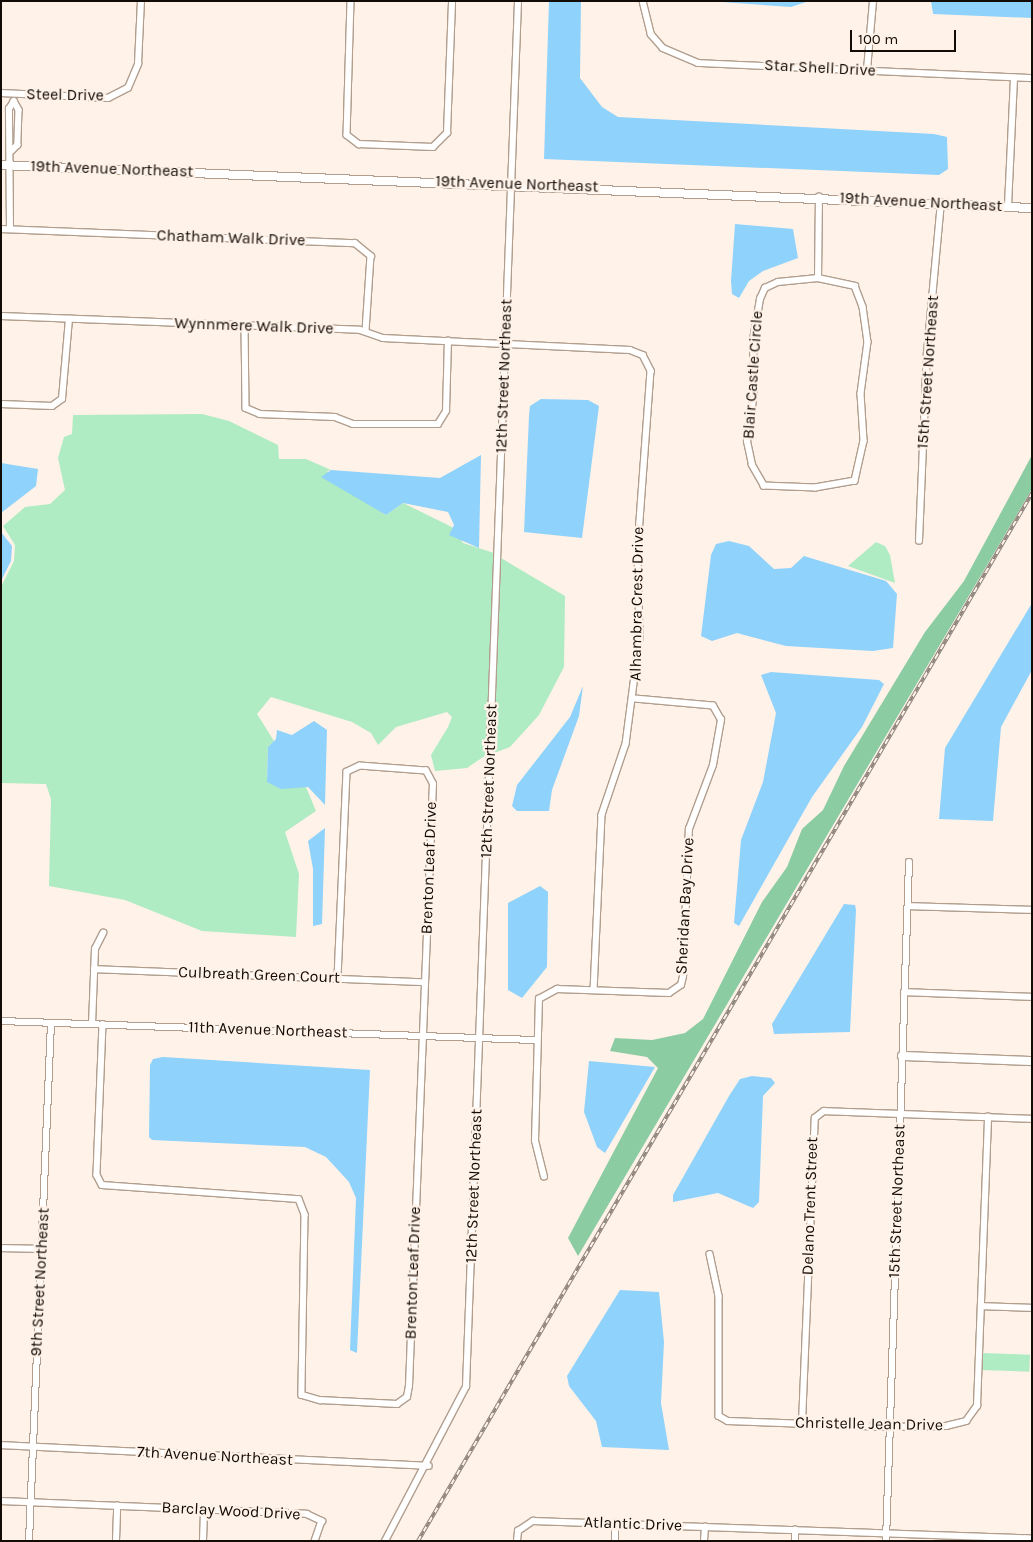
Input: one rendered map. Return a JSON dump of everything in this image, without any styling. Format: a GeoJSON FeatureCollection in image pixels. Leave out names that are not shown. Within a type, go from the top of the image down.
{"type":"FeatureCollection","features":[{"type":"Feature","properties":{"kind":"street","name":"Steel Drive"},"geometry":{"type":"LineString","coordinates":[[1,93],[108,98],[128,88],[138,64],[140,1]]}},
{"type":"Feature","properties":{"kind":"street"},"geometry":{"type":"LineString","coordinates":[[351,1],[347,135],[359,144],[433,147],[448,133],[452,1]]}},
{"type":"Feature","properties":{"kind":"street","name":"12th Street Northeast"},"geometry":{"type":"LineString","coordinates":[[385,1541],[428,1466],[466,1387],[518,1]]}},
{"type":"Feature","properties":{"kind":"street","name":"Star Shell Drive"},"geometry":{"type":"LineString","coordinates":[[643,1],[651,34],[663,48],[686,59],[1032,78]]}},
{"type":"Feature","properties":{"kind":"street"},"geometry":{"type":"LineString","coordinates":[[867,70],[873,1]]}},
{"type":"Feature","properties":{"kind":"street"},"geometry":{"type":"LineString","coordinates":[[1008,206],[1014,78]]}},
{"type":"Feature","properties":{"kind":"street"},"geometry":{"type":"LineString","coordinates":[[10,229],[12,151],[8,144],[9,109],[14,101],[15,94]]}},
{"type":"Feature","properties":{"kind":"street"},"geometry":{"type":"LineString","coordinates":[[12,151],[18,145],[19,110],[14,101]]}},
{"type":"Feature","properties":{"kind":"street","name":"19th Avenue Northeast"},"geometry":{"type":"LineString","coordinates":[[1,165],[511,184],[1032,208]]}},
{"type":"Feature","properties":{"kind":"street"},"geometry":{"type":"LineString","coordinates":[[818,278],[819,197]]}},
{"type":"Feature","properties":{"kind":"street","name":"15th Street Northeast"},"geometry":{"type":"LineString","coordinates":[[919,541],[927,353],[941,203]]}},
{"type":"Feature","properties":{"kind":"street","name":"Chatham Walk Drive"},"geometry":{"type":"LineString","coordinates":[[1,229],[355,242],[371,256],[366,331]]}},
{"type":"Feature","properties":{"kind":"street","name":"Blair Castle Circle"},"geometry":{"type":"LineString","coordinates":[[818,278],[855,286],[863,307],[868,342],[861,394],[864,441],[855,481],[816,488],[764,486],[752,465],[747,442],[760,299],[765,288],[778,282],[818,278]]}},
{"type":"Feature","properties":{"kind":"street","name":"Wynnmere Walk Drive"},"geometry":{"type":"LineString","coordinates":[[1,316],[366,331],[383,338],[505,344]]}},
{"type":"Feature","properties":{"kind":"street"},"geometry":{"type":"LineString","coordinates":[[1,404],[52,406],[62,399],[69,319]]}},
{"type":"Feature","properties":{"kind":"street"},"geometry":{"type":"LineString","coordinates":[[245,326],[246,408],[260,414],[335,417],[353,424],[438,424],[446,411],[448,341]]}},
{"type":"Feature","properties":{"kind":"street","name":"Alhambra Crest Drive"},"geometry":{"type":"LineString","coordinates":[[505,344],[630,350],[648,362],[649,415],[638,550],[640,638],[635,699],[602,815],[594,990]]}},
{"type":"Feature","properties":{"kind":"street","name":"Sheridan Bay Drive"},"geometry":{"type":"LineString","coordinates":[[544,1177],[534,1141],[536,1007],[549,990],[669,993],[681,985],[689,829],[719,737],[721,720],[713,706],[635,699]]}},
{"type":"Feature","properties":{"kind":"street","name":"Brenton Leaf Drive"},"geometry":{"type":"LineString","coordinates":[[103,1024],[97,1175],[102,1185],[298,1199],[305,1215],[302,1395],[368,1404],[397,1404],[407,1396],[409,1386],[421,1036],[433,784],[426,771],[418,768],[360,766],[347,772],[338,978]]}},
{"type":"Feature","properties":{"kind":"street","name":"15th Street Northeast"},"geometry":{"type":"LineString","coordinates":[[886,1538],[910,862]]}},
{"type":"Feature","properties":{"kind":"street"},"geometry":{"type":"LineString","coordinates":[[908,906],[1032,910]]}},
{"type":"Feature","properties":{"kind":"street"},"geometry":{"type":"LineString","coordinates":[[92,1024],[95,948],[103,933]]}},
{"type":"Feature","properties":{"kind":"street","name":"Culbreath Green Court"},"geometry":{"type":"LineString","coordinates":[[94,969],[424,982]]}},
{"type":"Feature","properties":{"kind":"street"},"geometry":{"type":"LineString","coordinates":[[904,992],[1032,997]]}},
{"type":"Feature","properties":{"kind":"street","name":"11th Avenue Northeast"},"geometry":{"type":"LineString","coordinates":[[1,1021],[535,1040]]}},
{"type":"Feature","properties":{"kind":"street","name":"9th Street Northeast"},"geometry":{"type":"LineString","coordinates":[[29,1541],[52,1023]]}},
{"type":"Feature","properties":{"kind":"street"},"geometry":{"type":"LineString","coordinates":[[902,1056],[1032,1061]]}},
{"type":"Feature","properties":{"kind":"street","name":"Delano Trent Street"},"geometry":{"type":"LineString","coordinates":[[802,1423],[813,1123],[824,1111],[1032,1119]]}},
{"type":"Feature","properties":{"kind":"street","name":"Christelle Jean Drive"},"geometry":{"type":"LineString","coordinates":[[710,1254],[719,1296],[719,1416],[802,1423],[889,1427],[952,1425],[974,1415],[981,1306],[988,1118]]}},
{"type":"Feature","properties":{"kind":"street"},"geometry":{"type":"LineString","coordinates":[[1,1248],[42,1249]]}},
{"type":"Feature","properties":{"kind":"street"},"geometry":{"type":"LineString","coordinates":[[981,1306],[1032,1308]]}},
{"type":"Feature","properties":{"kind":"street","name":"7th Avenue Northeast"},"geometry":{"type":"LineString","coordinates":[[1,1446],[428,1466]]}},
{"type":"Feature","properties":{"kind":"street","name":"Barclay Wood Drive"},"geometry":{"type":"LineString","coordinates":[[1,1501],[307,1514],[322,1521],[315,1541]]}},
{"type":"Feature","properties":{"kind":"street"},"geometry":{"type":"LineString","coordinates":[[116,1541],[118,1506]]}},
{"type":"Feature","properties":{"kind":"street"},"geometry":{"type":"LineString","coordinates":[[203,1541],[204,1510]]}},
{"type":"Feature","properties":{"kind":"street","name":"Atlantic Drive"},"geometry":{"type":"LineString","coordinates":[[517,1541],[518,1531],[532,1521],[795,1530],[886,1538],[1032,1538]]}},
{"type":"Feature","properties":{"kind":"street"},"geometry":{"type":"LineString","coordinates":[[614,1541],[615,1523]]}},
{"type":"Feature","properties":{"kind":"street"},"geometry":{"type":"LineString","coordinates":[[704,1541],[705,1527]]}},
{"type":"Feature","properties":{"kind":"street"},"geometry":{"type":"LineString","coordinates":[[795,1530],[795,1541]]}},
{"type":"Feature","properties":{"kind":"green space"},"geometry":{"type":"Polygon","coordinates":[[[202,414],[229,421],[278,445],[279,459],[306,459],[331,470],[327,471],[340,486],[386,515],[403,503],[452,527],[463,543],[494,553],[486,755],[467,768],[435,771],[431,755],[452,717],[447,712],[396,727],[378,745],[371,733],[352,722],[271,697],[257,714],[274,741],[268,747],[267,782],[306,787],[316,811],[285,832],[299,874],[296,937],[202,931],[125,900],[49,886],[51,799],[46,784],[1,783],[1,587],[14,561],[15,545],[3,526],[25,507],[50,504],[65,490],[58,458],[64,437],[72,434],[73,415],[202,414]]]}},
{"type":"Feature","properties":{"kind":"green space"},"geometry":{"type":"Polygon","coordinates":[[[1032,455],[1032,489],[578,1256],[568,1238],[658,1068],[647,1057],[610,1051],[615,1038],[652,1040],[685,1033],[703,1019],[762,902],[787,867],[802,829],[823,810],[844,766],[925,632],[964,581],[1032,455]]]}},
{"type":"Feature","properties":{"kind":"green space"},"geometry":{"type":"Polygon","coordinates":[[[876,542],[885,546],[890,555],[895,583],[848,566],[876,542]]]}},
{"type":"Feature","properties":{"kind":"green space"},"geometry":{"type":"Polygon","coordinates":[[[501,558],[565,596],[564,667],[539,715],[510,747],[494,753],[501,558]]]}},
{"type":"Feature","properties":{"kind":"green space"},"geometry":{"type":"Polygon","coordinates":[[[982,1353],[1030,1355],[1029,1372],[981,1370],[982,1353]]]}},
{"type":"Feature","properties":{"kind":"water"},"geometry":{"type":"Polygon","coordinates":[[[549,1],[581,1],[580,78],[602,107],[618,117],[934,134],[947,137],[948,169],[939,175],[544,159],[549,1]]]}},
{"type":"Feature","properties":{"kind":"water"},"geometry":{"type":"Polygon","coordinates":[[[708,1],[809,1],[791,7],[708,1]]]}},
{"type":"Feature","properties":{"kind":"water"},"geometry":{"type":"Polygon","coordinates":[[[931,1],[1032,1],[1032,18],[933,14],[931,1]]]}},
{"type":"Feature","properties":{"kind":"water"},"geometry":{"type":"Polygon","coordinates":[[[735,224],[793,229],[798,258],[763,271],[749,281],[739,298],[732,294],[731,281],[735,224]]]}},
{"type":"Feature","properties":{"kind":"water"},"geometry":{"type":"Polygon","coordinates":[[[541,399],[588,400],[599,406],[582,538],[524,532],[530,406],[541,399]]]}},
{"type":"Feature","properties":{"kind":"water"},"geometry":{"type":"Polygon","coordinates":[[[481,455],[479,548],[449,535],[454,525],[448,512],[403,503],[386,515],[321,477],[331,470],[440,478],[481,455]]]}},
{"type":"Feature","properties":{"kind":"water"},"geometry":{"type":"Polygon","coordinates":[[[1,463],[38,469],[36,486],[1,513],[1,463]]]}},
{"type":"Feature","properties":{"kind":"water"},"geometry":{"type":"Polygon","coordinates":[[[1,532],[12,546],[11,561],[1,581],[1,532]]]}},
{"type":"Feature","properties":{"kind":"water"},"geometry":{"type":"Polygon","coordinates":[[[729,541],[749,546],[774,569],[791,568],[804,556],[886,581],[897,594],[893,648],[873,651],[786,646],[737,633],[712,641],[701,636],[711,555],[716,544],[729,541]]]}},
{"type":"Feature","properties":{"kind":"water"},"geometry":{"type":"Polygon","coordinates":[[[1032,603],[1032,670],[1001,727],[993,821],[939,819],[945,748],[1032,603]]]}},
{"type":"Feature","properties":{"kind":"water"},"geometry":{"type":"Polygon","coordinates":[[[771,672],[879,680],[884,684],[862,727],[812,797],[739,926],[734,923],[741,840],[763,782],[776,713],[761,675],[771,672]]]}},
{"type":"Feature","properties":{"kind":"water"},"geometry":{"type":"Polygon","coordinates":[[[583,686],[579,716],[552,790],[549,811],[517,811],[512,806],[517,785],[570,717],[583,686]]]}},
{"type":"Feature","properties":{"kind":"water"},"geometry":{"type":"Polygon","coordinates":[[[314,721],[327,730],[325,805],[308,787],[281,789],[267,782],[268,747],[276,739],[277,730],[292,735],[314,721]]]}},
{"type":"Feature","properties":{"kind":"water"},"geometry":{"type":"Polygon","coordinates":[[[325,828],[322,924],[313,926],[313,869],[308,841],[325,828]]]}},
{"type":"Feature","properties":{"kind":"water"},"geometry":{"type":"Polygon","coordinates":[[[540,886],[548,892],[547,967],[522,998],[508,990],[508,903],[540,886]]]}},
{"type":"Feature","properties":{"kind":"water"},"geometry":{"type":"Polygon","coordinates":[[[844,904],[855,905],[856,910],[850,1032],[774,1034],[772,1024],[844,904]]]}},
{"type":"Feature","properties":{"kind":"water"},"geometry":{"type":"Polygon","coordinates":[[[163,1057],[370,1070],[357,1353],[350,1350],[356,1198],[349,1182],[326,1157],[305,1147],[152,1140],[149,1137],[150,1065],[153,1059],[163,1057]]]}},
{"type":"Feature","properties":{"kind":"water"},"geometry":{"type":"Polygon","coordinates":[[[589,1061],[655,1067],[605,1153],[597,1147],[584,1112],[589,1061]]]}},
{"type":"Feature","properties":{"kind":"water"},"geometry":{"type":"Polygon","coordinates":[[[752,1076],[771,1078],[775,1083],[763,1096],[759,1202],[753,1208],[718,1193],[673,1202],[673,1195],[729,1096],[740,1079],[752,1076]]]}},
{"type":"Feature","properties":{"kind":"water"},"geometry":{"type":"Polygon","coordinates":[[[620,1290],[659,1292],[664,1342],[661,1403],[669,1450],[602,1447],[596,1421],[569,1386],[567,1376],[620,1290]]]}},
{"type":"Feature","properties":{"kind":"railway"},"geometry":{"type":"LineString","coordinates":[[418,1541],[1032,493]]}}]}
